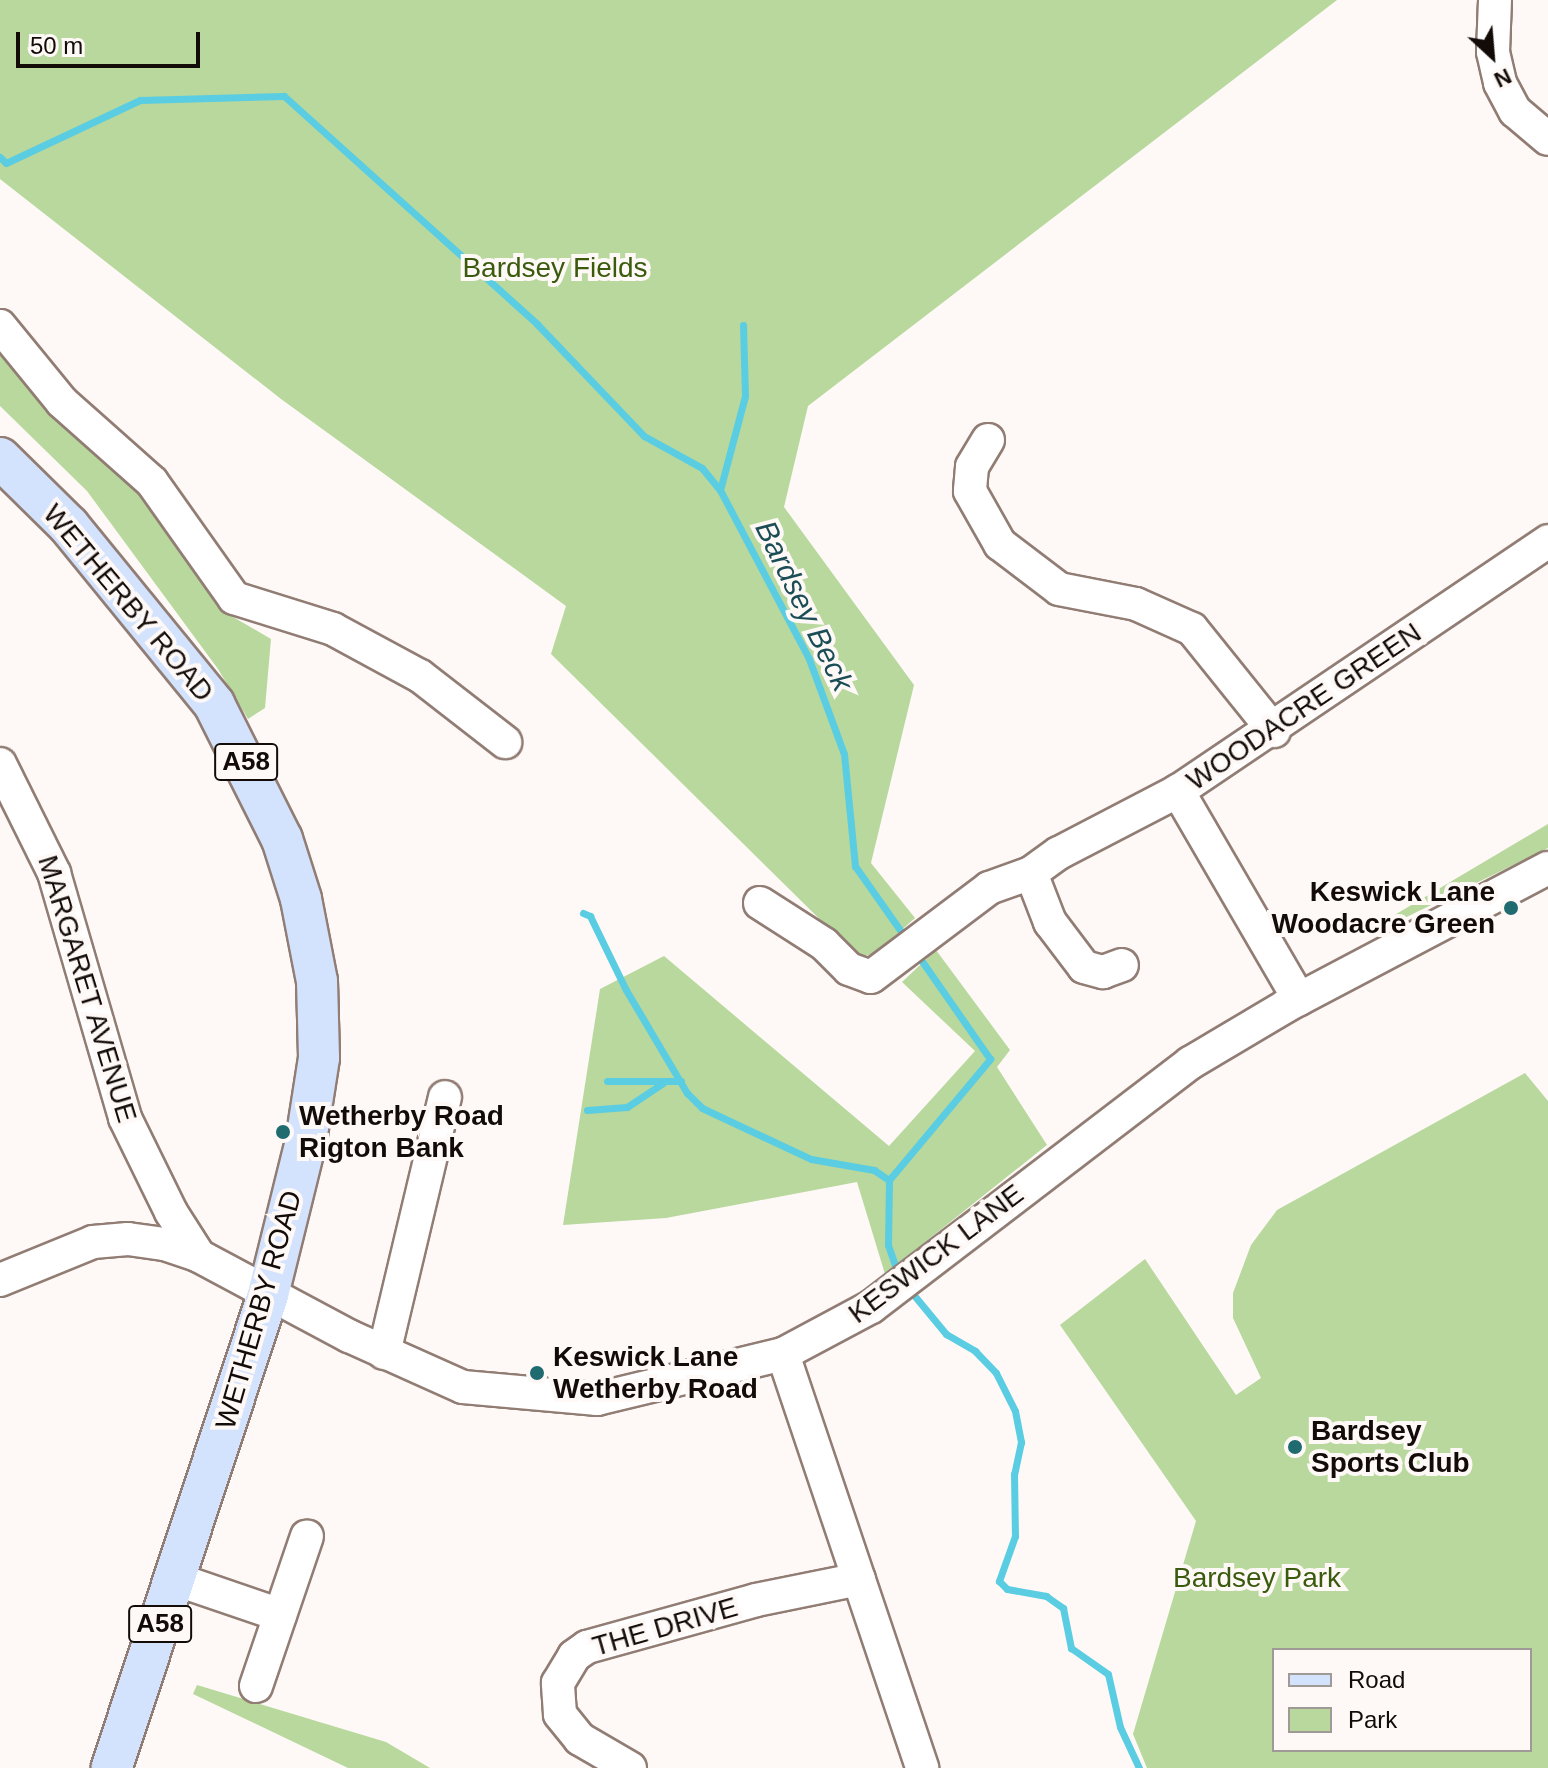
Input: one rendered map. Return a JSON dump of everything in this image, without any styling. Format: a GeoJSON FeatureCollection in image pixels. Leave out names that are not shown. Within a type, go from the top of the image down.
{"type":"FeatureCollection","features":[{"type":"Feature","properties":{"kind":"main road","name":"WETHERBY ROAD"},"geometry":{"type":"LineString","coordinates":[[0,458],[69,526],[214,704],[282,839],[301,899],[317,981],[319,1058],[306,1141],[268,1295],[112,1768]]}},
{"type":"Feature","properties":{"kind":"street"},"geometry":{"type":"LineString","coordinates":[[1495,0],[1493,52],[1500,83],[1515,111],[1548,139]]}},
{"type":"Feature","properties":{"kind":"street"},"geometry":{"type":"LineString","coordinates":[[0,326],[62,402],[152,482],[234,598],[333,629],[420,676],[505,742]]}},
{"type":"Feature","properties":{"kind":"street"},"geometry":{"type":"LineString","coordinates":[[988,440],[972,467],[970,491],[1000,544],[1059,589],[1136,604],[1192,629],[1274,731]]}},
{"type":"Feature","properties":{"kind":"street","name":"WOODACRE GREEN"},"geometry":{"type":"LineString","coordinates":[[1299,999],[1178,791],[1274,731],[1548,541]]}},
{"type":"Feature","properties":{"kind":"street","name":"MARGARET AVENUE"},"geometry":{"type":"LineString","coordinates":[[0,764],[54,873],[125,1118],[171,1212],[199,1256]]}},
{"type":"Feature","properties":{"kind":"street"},"geometry":{"type":"LineString","coordinates":[[760,903],[794,923],[860,976],[871,977],[989,888],[1031,873],[1059,853],[1178,791]]}},
{"type":"Feature","properties":{"kind":"street","name":"KESWICK LANE"},"geometry":{"type":"LineString","coordinates":[[199,1256],[268,1295],[384,1353],[463,1387],[597,1399],[783,1354],[827,1334],[888,1293],[1148,1093],[1299,999],[1548,868]]}},
{"type":"Feature","properties":{"kind":"street"},"geometry":{"type":"LineString","coordinates":[[1031,873],[1050,922],[1084,967],[1103,972],[1122,965]]}},
{"type":"Feature","properties":{"kind":"street"},"geometry":{"type":"LineString","coordinates":[[384,1353],[445,1097]]}},
{"type":"Feature","properties":{"kind":"street"},"geometry":{"type":"LineString","coordinates":[[0,1280],[93,1242],[128,1239],[199,1256]]}},
{"type":"Feature","properties":{"kind":"street"},"geometry":{"type":"LineString","coordinates":[[783,1354],[922,1768]]}},
{"type":"Feature","properties":{"kind":"street"},"geometry":{"type":"LineString","coordinates":[[256,1686],[307,1536]]}},
{"type":"Feature","properties":{"kind":"street"},"geometry":{"type":"LineString","coordinates":[[175,1579],[280,1615]]}},
{"type":"Feature","properties":{"kind":"street","name":"THE DRIVE"},"geometry":{"type":"LineString","coordinates":[[630,1768],[580,1739],[560,1714],[558,1683],[574,1656],[587,1647],[756,1600],[859,1579]]}},
{"type":"Feature","properties":{"kind":"green space","name":"Bardsey Fields"},"geometry":{"type":"Polygon","coordinates":[[[0,0],[1337,0],[808,406],[784,507],[914,685],[871,863],[915,918],[876,953],[865,956],[856,955],[551,654],[566,606],[281,399],[0,179],[0,0]]]}},
{"type":"Feature","properties":{"kind":"green space"},"geometry":{"type":"Polygon","coordinates":[[[0,347],[126,469],[228,614],[271,639],[265,708],[248,719],[218,669],[87,491],[0,406],[0,347]]]}},
{"type":"Feature","properties":{"kind":"green space"},"geometry":{"type":"Polygon","coordinates":[[[1548,824],[1548,848],[1378,931],[1376,926],[1548,824]]]}},
{"type":"Feature","properties":{"kind":"green space"},"geometry":{"type":"Polygon","coordinates":[[[936,950],[1010,1050],[997,1067],[1047,1145],[885,1274],[857,1182],[666,1218],[563,1225],[600,989],[664,956],[889,1146],[975,1051],[902,982],[936,950]]]}},
{"type":"Feature","properties":{"kind":"green space","name":"Bardsey Sports Club"},"geometry":{"type":"Polygon","coordinates":[[[1525,1073],[1548,1101],[1548,1768],[1147,1768],[1133,1734],[1196,1521],[1060,1325],[1145,1259],[1236,1395],[1261,1378],[1233,1318],[1233,1293],[1251,1245],[1277,1210],[1525,1073]]]}},
{"type":"Feature","properties":{"kind":"green space"},"geometry":{"type":"Polygon","coordinates":[[[197,1685],[386,1742],[430,1768],[348,1768],[193,1694],[197,1685]]]}},
{"type":"Feature","properties":{"kind":"waterway","name":"Bardsey Beck"},"geometry":{"type":"LineString","coordinates":[[0,157],[6,163],[140,100],[284,96],[537,324],[644,436],[702,468],[720,490],[809,659],[844,754],[855,866],[907,940]]}},
{"type":"Feature","properties":{"kind":"waterway"},"geometry":{"type":"LineString","coordinates":[[720,490],[745,396],[743,325]]}},
{"type":"Feature","properties":{"kind":"waterway"},"geometry":{"type":"LineString","coordinates":[[583,913],[590,916],[626,990],[687,1093],[702,1108],[811,1159],[874,1170],[889,1180]]}},
{"type":"Feature","properties":{"kind":"waterway","name":"Bardsey Beck"},"geometry":{"type":"LineString","coordinates":[[898,1274],[888,1245],[889,1180],[990,1059],[917,954]]}},
{"type":"Feature","properties":{"kind":"waterway"},"geometry":{"type":"LineString","coordinates":[[607,1081],[681,1081]]}},
{"type":"Feature","properties":{"kind":"waterway"},"geometry":{"type":"LineString","coordinates":[[587,1110],[627,1107],[663,1083]]}},
{"type":"Feature","properties":{"kind":"waterway","name":"Bardsey Beck"},"geometry":{"type":"LineString","coordinates":[[908,1288],[946,1334],[975,1351],[996,1373],[1015,1411],[1021,1442],[1014,1474],[1015,1536],[999,1581],[1007,1589],[1046,1596],[1063,1608],[1071,1648],[1108,1674],[1120,1727],[1139,1768]]}},
{"type":"Feature","properties":{"kind":"place","name":"Keswick Lane Woodacre Green"},"geometry":{"type":"Point","coordinates":[1511,908]}},
{"type":"Feature","properties":{"kind":"place","name":"Wetherby Road Rigton Bank"},"geometry":{"type":"Point","coordinates":[283,1132]}},
{"type":"Feature","properties":{"kind":"place","name":"Keswick Lane Wetherby Road"},"geometry":{"type":"Point","coordinates":[537,1373]}},
{"type":"Feature","properties":{"kind":"place","name":"Bardsey Sports Club"},"geometry":{"type":"Point","coordinates":[1295,1447]}},
{"type":"Feature","properties":{"kind":"park label","name":"Bardsey Park"},"geometry":{"type":"Point","coordinates":[1257,1578]}}]}
